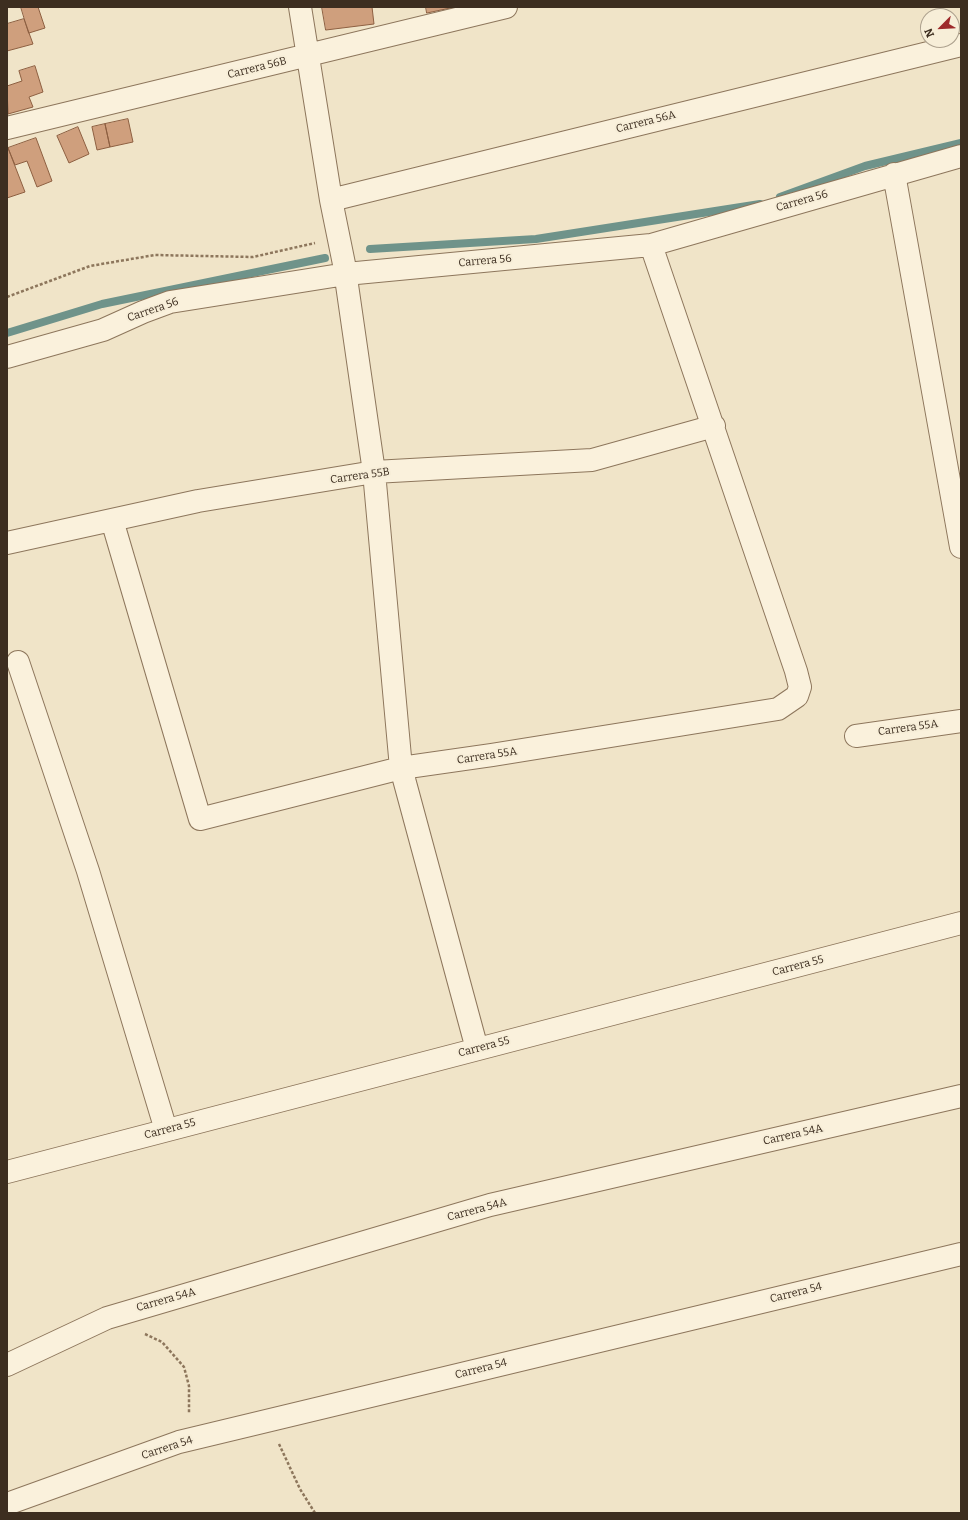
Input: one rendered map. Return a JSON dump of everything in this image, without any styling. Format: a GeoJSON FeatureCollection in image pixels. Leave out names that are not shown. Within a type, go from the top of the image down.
{"type":"FeatureCollection","features":[{"type":"Feature","properties":{"kind":"street"},"geometry":{"type":"LineString","coordinates":[[300,7],[331,200],[342,255],[374,472],[401,768],[477,1049]]}},
{"type":"Feature","properties":{"kind":"street","name":"Carrera 56B"},"geometry":{"type":"LineString","coordinates":[[7,128],[506,7]]}},
{"type":"Feature","properties":{"kind":"street","name":"Carrera 56A"},"geometry":{"type":"LineString","coordinates":[[331,200],[961,45]]}},
{"type":"Feature","properties":{"kind":"street","name":"Carrera 56"},"geometry":{"type":"LineString","coordinates":[[7,357],[103,330],[170,302],[342,255],[651,245],[961,156]]}},
{"type":"Feature","properties":{"kind":"street"},"geometry":{"type":"LineString","coordinates":[[894,174],[961,547]]}},
{"type":"Feature","properties":{"kind":"street"},"geometry":{"type":"LineString","coordinates":[[651,245],[714,426]]}},
{"type":"Feature","properties":{"kind":"street","name":"Carrera 55B"},"geometry":{"type":"LineString","coordinates":[[7,543],[198,501],[374,472],[592,460],[714,426]]}},
{"type":"Feature","properties":{"kind":"street","name":"Carrera 55A"},"geometry":{"type":"LineString","coordinates":[[112,520],[200,819],[401,768],[492,755],[778,709],[797,696],[800,687],[796,671],[714,426]]}},
{"type":"Feature","properties":{"kind":"street"},"geometry":{"type":"LineString","coordinates":[[18,662],[88,871],[166,1130]]}},
{"type":"Feature","properties":{"kind":"street","name":"Carrera 55A"},"geometry":{"type":"LineString","coordinates":[[856,736],[961,721]]}},
{"type":"Feature","properties":{"kind":"street","name":"Carrera 55"},"geometry":{"type":"LineString","coordinates":[[7,1172],[961,923]]}},
{"type":"Feature","properties":{"kind":"street","name":"Carrera 54A"},"geometry":{"type":"LineString","coordinates":[[7,1365],[107,1318],[490,1205],[961,1096]]}},
{"type":"Feature","properties":{"kind":"street","name":"Carrera 54"},"geometry":{"type":"LineString","coordinates":[[7,1504],[179,1442],[961,1254]]}},
{"type":"Feature","properties":{"kind":"path"},"geometry":{"type":"LineString","coordinates":[[7,297],[90,266],[155,255],[253,257],[342,255]]}},
{"type":"Feature","properties":{"kind":"path"},"geometry":{"type":"LineString","coordinates":[[140,1332],[162,1342],[184,1367],[189,1386],[189,1417],[179,1442]]}},
{"type":"Feature","properties":{"kind":"path"},"geometry":{"type":"LineString","coordinates":[[270,1420],[300,1489],[315,1513]]}},
{"type":"Feature","properties":{"kind":"building"},"geometry":{"type":"Polygon","coordinates":[[[21,7],[38,7],[45,28],[29,33],[21,7]]]}},
{"type":"Feature","properties":{"kind":"building"},"geometry":{"type":"Polygon","coordinates":[[[322,7],[372,7],[374,24],[326,30],[322,7]]]}},
{"type":"Feature","properties":{"kind":"building"},"geometry":{"type":"Polygon","coordinates":[[[426,7],[455,7],[427,13],[426,7]]]}},
{"type":"Feature","properties":{"kind":"building"},"geometry":{"type":"Polygon","coordinates":[[[24,19],[33,44],[7,51],[7,24],[24,19]]]}},
{"type":"Feature","properties":{"kind":"building"},"geometry":{"type":"Polygon","coordinates":[[[35,66],[43,92],[29,97],[33,107],[8,114],[7,86],[22,81],[19,71],[35,66]]]}},
{"type":"Feature","properties":{"kind":"building"},"geometry":{"type":"Polygon","coordinates":[[[128,119],[133,142],[110,147],[105,124],[128,119]]]}},
{"type":"Feature","properties":{"kind":"building"},"geometry":{"type":"Polygon","coordinates":[[[105,124],[110,147],[97,150],[92,127],[105,124]]]}},
{"type":"Feature","properties":{"kind":"building"},"geometry":{"type":"Polygon","coordinates":[[[78,127],[89,154],[69,163],[57,136],[78,127]]]}},
{"type":"Feature","properties":{"kind":"building"},"geometry":{"type":"Polygon","coordinates":[[[36,138],[52,181],[37,187],[27,161],[15,165],[8,148],[36,138]]]}},
{"type":"Feature","properties":{"kind":"building"},"geometry":{"type":"Polygon","coordinates":[[[7,148],[25,192],[7,198],[7,148]]]}},
{"type":"Feature","properties":{"kind":"waterway"},"geometry":{"type":"LineString","coordinates":[[780,197],[865,166],[961,143]]}},
{"type":"Feature","properties":{"kind":"waterway"},"geometry":{"type":"LineString","coordinates":[[370,249],[536,239],[760,204]]}},
{"type":"Feature","properties":{"kind":"waterway"},"geometry":{"type":"LineString","coordinates":[[7,333],[102,304],[325,258]]}}]}
